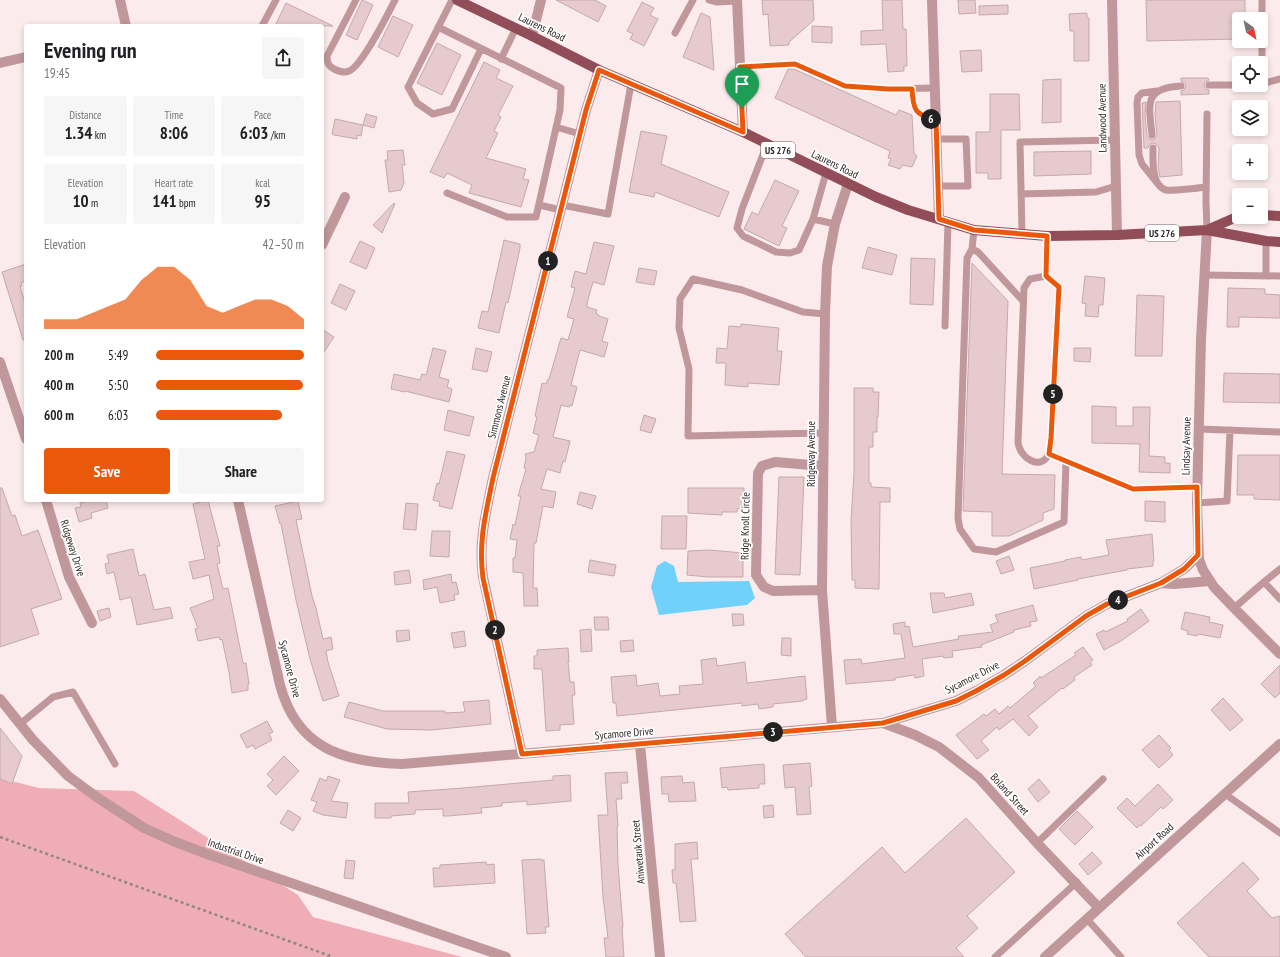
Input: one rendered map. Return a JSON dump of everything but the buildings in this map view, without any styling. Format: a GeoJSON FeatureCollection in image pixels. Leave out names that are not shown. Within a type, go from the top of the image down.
{"type":"FeatureCollection","features":[{"type":"Feature","properties":{"kind":"main road","name":"Laurens Road"},"geometry":{"type":"LineString","coordinates":[[457,0],[599,70],[743,132],[848,184],[895,205],[974,230],[1047,236],[1116,235],[1207,230],[1266,241],[1280,242]]}},
{"type":"Feature","properties":{"kind":"main road"},"geometry":{"type":"LineString","coordinates":[[1268,215],[1280,216]]}},
{"type":"Feature","properties":{"kind":"main road","name":"Laurens Road"},"geometry":{"type":"LineString","coordinates":[[1207,230],[1232,219]]}},
{"type":"Feature","properties":{"kind":"street"},"geometry":{"type":"LineString","coordinates":[[120,0],[126,24]]}},
{"type":"Feature","properties":{"kind":"street"},"geometry":{"type":"LineString","coordinates":[[532,36],[541,0]]}},
{"type":"Feature","properties":{"kind":"street"},"geometry":{"type":"LineString","coordinates":[[932,0],[938,186],[944,221]]}},
{"type":"Feature","properties":{"kind":"street","name":"Landwood Avenue"},"geometry":{"type":"LineString","coordinates":[[1112,0],[1116,235]]}},
{"type":"Feature","properties":{"kind":"street"},"geometry":{"type":"LineString","coordinates":[[737,1],[743,132]]}},
{"type":"Feature","properties":{"kind":"street"},"geometry":{"type":"LineString","coordinates":[[0,63],[24,57]]}},
{"type":"Feature","properties":{"kind":"street","name":"Simmons Avenue"},"geometry":{"type":"LineString","coordinates":[[522,754],[483,578],[481,548],[482,532],[493,478],[580,134],[599,70]]}},
{"type":"Feature","properties":{"kind":"street","name":"Ridgeway Avenue"},"geometry":{"type":"LineString","coordinates":[[832,727],[822,590],[825,314],[827,266],[835,224],[848,184]]}},
{"type":"Feature","properties":{"kind":"street"},"geometry":{"type":"LineString","coordinates":[[324,241],[345,196]]}},
{"type":"Feature","properties":{"kind":"street","name":"Lindsay Avenue"},"geometry":{"type":"LineString","coordinates":[[1207,230],[1200,339],[1197,487],[1198,555],[1203,570],[1210,580],[1234,608],[1280,654]]}},
{"type":"Feature","properties":{"kind":"street"},"geometry":{"type":"LineString","coordinates":[[0,362],[24,433]]}},
{"type":"Feature","properties":{"kind":"street","name":"Ridge Knoll Circle"},"geometry":{"type":"LineString","coordinates":[[822,590],[773,591],[764,587],[756,575],[758,473],[762,466],[775,462],[823,466]]}},
{"type":"Feature","properties":{"kind":"street","name":"Ridgeway Drive"},"geometry":{"type":"LineString","coordinates":[[47,502],[69,577],[92,623]]}},
{"type":"Feature","properties":{"kind":"street","name":"Sycamore Drive"},"geometry":{"type":"LineString","coordinates":[[238,502],[284,699],[290,712],[309,737],[320,746],[331,752],[382,764],[402,764],[883,723],[956,701],[976,691],[1025,661],[1086,616],[1107,604],[1161,583],[1184,569],[1198,555]]}},
{"type":"Feature","properties":{"kind":"street","name":"Sycamore Drive"},"geometry":{"type":"LineString","coordinates":[[1161,583],[1174,584],[1210,580]]}},
{"type":"Feature","properties":{"kind":"street","name":"Industrial Drive"},"geometry":{"type":"LineString","coordinates":[[0,699],[33,740],[68,776],[116,811],[144,828],[173,842],[506,957]]}},
{"type":"Feature","properties":{"kind":"street","name":"Boland Street"},"geometry":{"type":"LineString","coordinates":[[883,723],[915,735],[939,747],[979,778],[1037,843],[1099,908]]}},
{"type":"Feature","properties":{"kind":"street","name":"Aniwetauk Street"},"geometry":{"type":"LineString","coordinates":[[640,744],[660,957]]}},
{"type":"Feature","properties":{"kind":"street","name":"Airport Road"},"geometry":{"type":"LineString","coordinates":[[1045,957],[1280,744]]}},
{"type":"Feature","properties":{"kind":"lane"},"geometry":{"type":"LineString","coordinates":[[263,24],[276,0]]}},
{"type":"Feature","properties":{"kind":"lane"},"geometry":{"type":"LineString","coordinates":[[356,0],[327,56],[327,62],[330,67],[340,71],[348,72],[354,68],[362,58],[395,0]]}},
{"type":"Feature","properties":{"kind":"lane"},"geometry":{"type":"LineString","coordinates":[[452,0],[408,87],[417,103],[433,114],[452,109],[481,48]]}},
{"type":"Feature","properties":{"kind":"lane"},"geometry":{"type":"LineString","coordinates":[[675,33],[693,0]]}},
{"type":"Feature","properties":{"kind":"lane"},"geometry":{"type":"LineString","coordinates":[[709,0],[716,2],[737,1]]}},
{"type":"Feature","properties":{"kind":"lane"},"geometry":{"type":"LineString","coordinates":[[1262,0],[1262,56]]}},
{"type":"Feature","properties":{"kind":"lane"},"geometry":{"type":"LineString","coordinates":[[438,27],[561,88],[560,110],[536,218],[507,217],[447,193]]}},
{"type":"Feature","properties":{"kind":"lane"},"geometry":{"type":"LineString","coordinates":[[501,59],[516,28]]}},
{"type":"Feature","properties":{"kind":"lane"},"geometry":{"type":"LineString","coordinates":[[740,67],[795,64],[845,86],[888,89],[935,88]]}},
{"type":"Feature","properties":{"kind":"lane"},"geometry":{"type":"LineString","coordinates":[[1268,82],[1280,79]]}},
{"type":"Feature","properties":{"kind":"lane"},"geometry":{"type":"LineString","coordinates":[[539,205],[608,214],[632,84]]}},
{"type":"Feature","properties":{"kind":"lane"},"geometry":{"type":"LineString","coordinates":[[1209,84],[1232,84]]}},
{"type":"Feature","properties":{"kind":"lane"},"geometry":{"type":"LineString","coordinates":[[1181,86],[1168,86],[1157,91],[1142,93],[1138,97],[1139,155],[1142,164],[1158,184],[1166,190],[1206,187]]}},
{"type":"Feature","properties":{"kind":"lane"},"geometry":{"type":"LineString","coordinates":[[912,89],[915,110],[923,117],[936,120]]}},
{"type":"Feature","properties":{"kind":"lane"},"geometry":{"type":"LineString","coordinates":[[1152,135],[1150,110],[1151,99],[1157,91]]}},
{"type":"Feature","properties":{"kind":"lane"},"geometry":{"type":"LineString","coordinates":[[1207,114],[1207,230]]}},
{"type":"Feature","properties":{"kind":"lane"},"geometry":{"type":"LineString","coordinates":[[556,127],[580,134]]}},
{"type":"Feature","properties":{"kind":"lane"},"geometry":{"type":"LineString","coordinates":[[936,139],[966,139],[968,186],[938,186]]}},
{"type":"Feature","properties":{"kind":"lane"},"geometry":{"type":"LineString","coordinates":[[1022,234],[1020,142],[1115,140]]}},
{"type":"Feature","properties":{"kind":"lane"},"geometry":{"type":"LineString","coordinates":[[767,144],[742,209],[737,228],[743,236],[776,252],[790,253],[798,250],[813,218],[826,173]]}},
{"type":"Feature","properties":{"kind":"lane"},"geometry":{"type":"LineString","coordinates":[[1153,148],[1154,172],[1158,184]]}},
{"type":"Feature","properties":{"kind":"lane"},"geometry":{"type":"LineString","coordinates":[[1021,194],[1096,192],[1116,186]]}},
{"type":"Feature","properties":{"kind":"lane"},"geometry":{"type":"LineString","coordinates":[[813,218],[835,224]]}},
{"type":"Feature","properties":{"kind":"lane"},"geometry":{"type":"LineString","coordinates":[[944,221],[945,326]]}},
{"type":"Feature","properties":{"kind":"lane"},"geometry":{"type":"LineString","coordinates":[[974,230],[972,249],[968,258],[958,518],[960,529],[974,549],[996,552],[1064,522],[1066,462]]}},
{"type":"Feature","properties":{"kind":"lane"},"geometry":{"type":"LineString","coordinates":[[1046,276],[1047,236]]}},
{"type":"Feature","properties":{"kind":"lane"},"geometry":{"type":"LineString","coordinates":[[1266,241],[1266,276]]}},
{"type":"Feature","properties":{"kind":"lane"},"geometry":{"type":"LineString","coordinates":[[972,249],[978,252],[1023,301]]}},
{"type":"Feature","properties":{"kind":"lane"},"geometry":{"type":"LineString","coordinates":[[1204,275],[1280,276]]}},
{"type":"Feature","properties":{"kind":"lane"},"geometry":{"type":"LineString","coordinates":[[1046,276],[1059,287],[1051,438],[1049,454],[1042,460],[1034,462],[1023,456],[1018,446],[1023,301],[1024,288],[1030,279],[1046,276]]}},
{"type":"Feature","properties":{"kind":"lane"},"geometry":{"type":"LineString","coordinates":[[823,433],[688,436],[689,368],[679,328],[680,299],[693,278],[742,290],[802,312],[825,314]]}},
{"type":"Feature","properties":{"kind":"lane"},"geometry":{"type":"LineString","coordinates":[[1198,429],[1280,432]]}},
{"type":"Feature","properties":{"kind":"lane"},"geometry":{"type":"LineString","coordinates":[[1197,503],[1227,500],[1230,430]]}},
{"type":"Feature","properties":{"kind":"lane"},"geometry":{"type":"LineString","coordinates":[[1049,454],[1133,489],[1197,487]]}},
{"type":"Feature","properties":{"kind":"lane"},"geometry":{"type":"LineString","coordinates":[[1234,608],[1280,569]]}},
{"type":"Feature","properties":{"kind":"lane"},"geometry":{"type":"LineString","coordinates":[[1264,582],[1280,599]]}},
{"type":"Feature","properties":{"kind":"lane"},"geometry":{"type":"LineString","coordinates":[[20,724],[53,697],[73,692],[115,764]]}},
{"type":"Feature","properties":{"kind":"lane"},"geometry":{"type":"LineString","coordinates":[[1037,843],[1103,780]]}},
{"type":"Feature","properties":{"kind":"lane"},"geometry":{"type":"LineString","coordinates":[[1224,794],[1280,833]]}},
{"type":"Feature","properties":{"kind":"lane"},"geometry":{"type":"LineString","coordinates":[[995,957],[1076,883]]}},
{"type":"Feature","properties":{"kind":"lane"},"geometry":{"type":"LineString","coordinates":[[1086,919],[1121,957]]}},
{"type":"Feature","properties":{"kind":"path"},"geometry":{"type":"LineString","coordinates":[[0,837],[333,957]]}},
{"type":"Feature","properties":{"kind":"shaded area"},"geometry":{"type":"Polygon","coordinates":[[[0,778],[39,788],[134,791],[298,895],[313,917],[462,957],[0,957],[0,778]]]}},
{"type":"Feature","properties":{"kind":"water"},"geometry":{"type":"Polygon","coordinates":[[[665,561],[674,566],[678,582],[749,581],[755,598],[747,605],[659,615],[651,587],[657,566],[665,561]]]}},
{"type":"Feature","properties":{"kind":"route"},"geometry":{"type":"LineString","coordinates":[[795,64],[845,86],[912,89],[915,110],[923,117],[936,120],[939,219],[974,230],[1047,236],[1046,276],[1059,287],[1049,454],[1133,489],[1197,487],[1198,555],[1184,569],[1161,583],[1107,604],[1086,616],[1025,661],[976,691],[956,701],[883,723],[522,754],[483,578],[481,562],[482,532],[493,478],[586,110],[599,70],[743,132],[742,108],[740,67],[795,64]]}}]}
